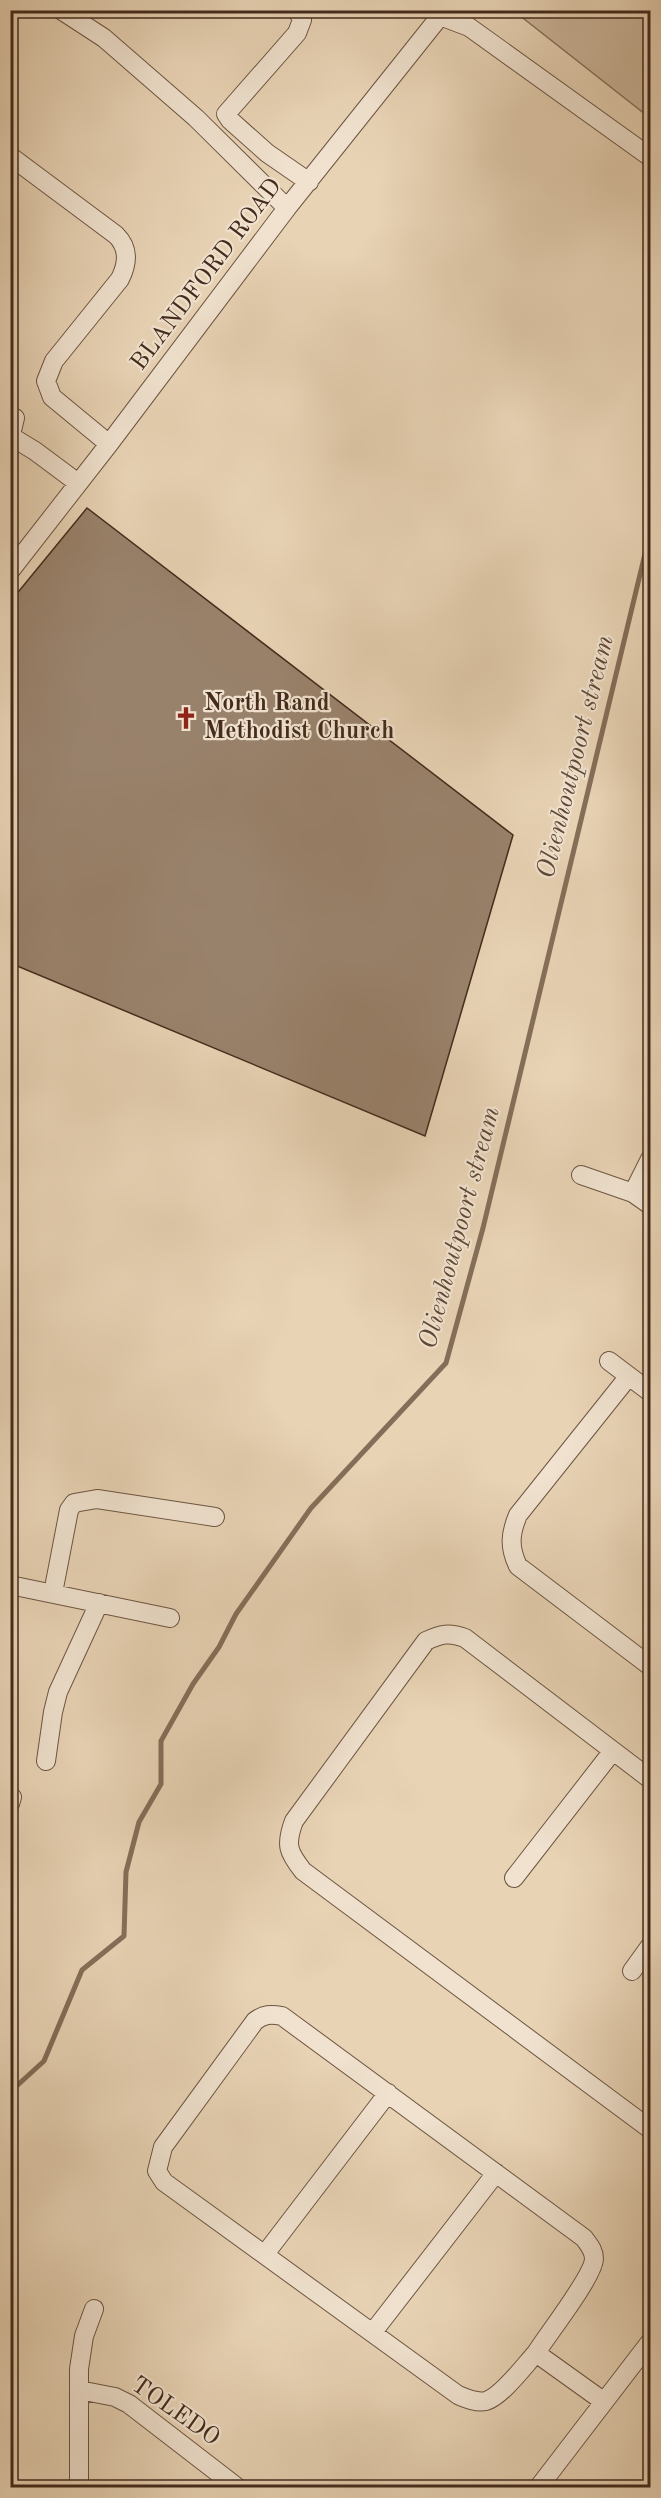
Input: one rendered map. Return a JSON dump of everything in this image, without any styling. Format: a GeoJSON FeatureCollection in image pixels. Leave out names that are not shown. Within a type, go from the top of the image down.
{"type":"FeatureCollection","features":[{"type":"Feature","properties":{"kind":"street"},"geometry":{"type":"LineString","coordinates":[[62,10],[104,38],[196,118],[287,208]]}},
{"type":"Feature","properties":{"kind":"street"},"geometry":{"type":"LineString","coordinates":[[297,10],[302,20],[297,33],[226,114],[267,153],[309,182]]}},
{"type":"Feature","properties":{"kind":"street"},"geometry":{"type":"LineString","coordinates":[[444,12],[469,27],[651,157]]}},
{"type":"Feature","properties":{"kind":"street","name":"BLANDFORD ROAD"},"geometry":{"type":"LineString","coordinates":[[10,571],[287,208],[444,12]]}},
{"type":"Feature","properties":{"kind":"street"},"geometry":{"type":"LineString","coordinates":[[10,156],[116,235],[125,248],[126,263],[120,279],[54,361],[46,381],[52,398],[109,444]]}},
{"type":"Feature","properties":{"kind":"street"},"geometry":{"type":"LineString","coordinates":[[15,418],[11,438],[35,451],[78,483]]}},
{"type":"Feature","properties":{"kind":"street"},"geometry":{"type":"LineString","coordinates":[[633,1193],[651,1159]]}},
{"type":"Feature","properties":{"kind":"street"},"geometry":{"type":"LineString","coordinates":[[581,1175],[633,1193],[651,1205]]}},
{"type":"Feature","properties":{"kind":"street"},"geometry":{"type":"LineString","coordinates":[[609,1361],[651,1392]]}},
{"type":"Feature","properties":{"kind":"street"},"geometry":{"type":"LineString","coordinates":[[629,1376],[518,1515],[512,1531],[510,1550],[518,1566],[651,1666]]}},
{"type":"Feature","properties":{"kind":"street"},"geometry":{"type":"LineString","coordinates":[[53,1593],[69,1510],[74,1503],[97,1500],[214,1517]]}},
{"type":"Feature","properties":{"kind":"street"},"geometry":{"type":"LineString","coordinates":[[10,1585],[170,1618]]}},
{"type":"Feature","properties":{"kind":"street"},"geometry":{"type":"LineString","coordinates":[[46,1761],[52,1712],[58,1692],[99,1603]]}},
{"type":"Feature","properties":{"kind":"street"},"geometry":{"type":"LineString","coordinates":[[651,1779],[612,1752],[465,1638],[452,1634],[440,1634],[426,1641],[294,1821],[287,1838],[291,1855],[303,1871],[651,2129]]}},
{"type":"Feature","properties":{"kind":"street"},"geometry":{"type":"LineString","coordinates":[[514,1878],[612,1752]]}},
{"type":"Feature","properties":{"kind":"street"},"geometry":{"type":"LineString","coordinates":[[632,1971],[651,1946]]}},
{"type":"Feature","properties":{"kind":"street"},"geometry":{"type":"LineString","coordinates":[[272,2014],[282,2016],[496,2173],[584,2238],[593,2250],[594,2262],[536,2353],[496,2396],[485,2401],[471,2401],[458,2395],[265,2254],[170,2188],[157,2171],[162,2147],[255,2021],[262,2016],[272,2014]]}},
{"type":"Feature","properties":{"kind":"street"},"geometry":{"type":"LineString","coordinates":[[265,2254],[388,2093]]}},
{"type":"Feature","properties":{"kind":"street"},"geometry":{"type":"LineString","coordinates":[[373,2332],[496,2173]]}},
{"type":"Feature","properties":{"kind":"street"},"geometry":{"type":"LineString","coordinates":[[79,2487],[81,2353],[94,2309]]}},
{"type":"Feature","properties":{"kind":"street"},"geometry":{"type":"LineString","coordinates":[[538,2487],[651,2342]]}},
{"type":"Feature","properties":{"kind":"street"},"geometry":{"type":"LineString","coordinates":[[536,2353],[603,2401]]}},
{"type":"Feature","properties":{"kind":"street","name":"TOLEDO"},"geometry":{"type":"LineString","coordinates":[[79,2390],[115,2397],[129,2404],[238,2487]]}},
{"type":"Feature","properties":{"kind":"shaded area"},"geometry":{"type":"Polygon","coordinates":[[[514,11],[650,11],[650,118],[514,11]]]}},
{"type":"Feature","properties":{"kind":"building","name":"North Rand Methodist Church"},"geometry":{"type":"Polygon","coordinates":[[[87,508],[513,835],[425,1136],[10,963],[10,602],[87,508]]]}},
{"type":"Feature","properties":{"kind":"waterway","name":"Olienhoutpoort stream"},"geometry":{"type":"LineString","coordinates":[[10,2092],[44,2061],[82,1970],[124,1936],[126,1872],[139,1822],[161,1784],[161,1741],[193,1684],[219,1647],[236,1614],[311,1508],[446,1363],[483,1228],[650,533]]}},
{"type":"Feature","properties":{"kind":"waterway","name":"Olienhoutpoort stream"},"geometry":{"type":"LineString","coordinates":[[10,2416],[10,2426]]}},
{"type":"Feature","properties":{"kind":"place","name":"North Rand Methodist Church"},"geometry":{"type":"Point","coordinates":[186,718]}}]}
